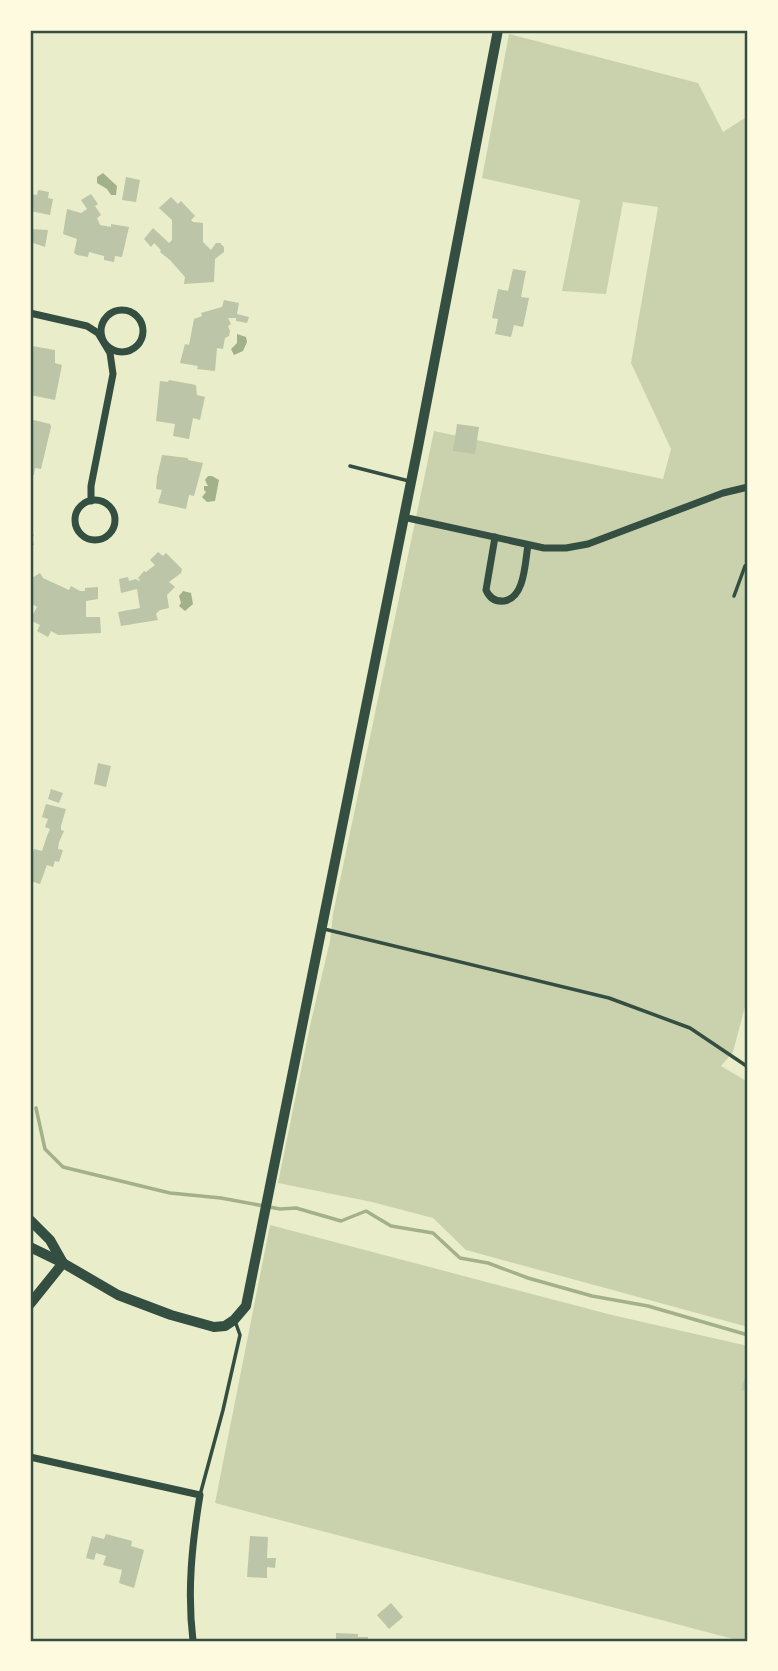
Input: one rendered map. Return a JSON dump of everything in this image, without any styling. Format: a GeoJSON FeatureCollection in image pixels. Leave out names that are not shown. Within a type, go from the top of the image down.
{"type":"FeatureCollection","features":[{"type":"Feature","properties":{"kind":"street"},"geometry":{"type":"LineString","coordinates":[[30,1247],[152,1309],[214,1326],[225,1326],[246,1306],[498,30]]}},
{"type":"Feature","properties":{"kind":"street"},"geometry":{"type":"LineString","coordinates":[[30,313],[87,326],[98,333],[105,343],[111,349],[120,352],[136,347],[144,332],[140,319],[128,310],[119,310],[111,313],[102,325],[101,333],[105,343],[112,360],[113,374],[91,486],[91,501]]}},
{"type":"Feature","properties":{"kind":"street"},"geometry":{"type":"LineString","coordinates":[[403,517],[556,549],[578,547],[715,496],[748,487]]}},
{"type":"Feature","properties":{"kind":"street"},"geometry":{"type":"LineString","coordinates":[[91,501],[106,503],[114,516],[113,530],[99,540],[85,538],[76,526],[77,512],[82,505],[91,501]]}},
{"type":"Feature","properties":{"kind":"street"},"geometry":{"type":"LineString","coordinates":[[495,537],[486,590],[489,596],[497,601],[510,599],[518,592],[528,545]]}},
{"type":"Feature","properties":{"kind":"street"},"geometry":{"type":"LineString","coordinates":[[30,1220],[50,1240],[63,1263]]}},
{"type":"Feature","properties":{"kind":"street"},"geometry":{"type":"LineString","coordinates":[[30,1304],[63,1263]]}},
{"type":"Feature","properties":{"kind":"street"},"geometry":{"type":"LineString","coordinates":[[30,1457],[200,1495],[191,1555],[189,1608],[193,1641]]}},
{"type":"Feature","properties":{"kind":"lane"},"geometry":{"type":"LineString","coordinates":[[350,466],[411,481]]}},
{"type":"Feature","properties":{"kind":"lane"},"geometry":{"type":"LineString","coordinates":[[734,596],[748,564]]}},
{"type":"Feature","properties":{"kind":"lane"},"geometry":{"type":"LineString","coordinates":[[322,929],[609,998],[690,1028],[748,1067]]}},
{"type":"Feature","properties":{"kind":"lane"},"geometry":{"type":"LineString","coordinates":[[200,1495],[240,1335],[234,1320]]}},
{"type":"Feature","properties":{"kind":"shaded area"},"geometry":{"type":"Polygon","coordinates":[[[509,34],[698,83],[723,132],[748,116],[748,995],[733,1052],[721,1066],[748,1082],[748,1327],[466,1250],[433,1218],[372,1202],[278,1183],[434,431],[663,479],[671,449],[631,363],[658,207],[623,202],[606,294],[562,291],[580,200],[482,178],[509,34]]]}},
{"type":"Feature","properties":{"kind":"shaded area"},"geometry":{"type":"Polygon","coordinates":[[[103,173],[117,186],[116,195],[111,195],[97,183],[97,177],[103,173]]]}},
{"type":"Feature","properties":{"kind":"shaded area"},"geometry":{"type":"Polygon","coordinates":[[[237,334],[246,337],[247,342],[243,351],[234,355],[231,349],[237,343],[237,334]]]}},
{"type":"Feature","properties":{"kind":"shaded area"},"geometry":{"type":"Polygon","coordinates":[[[208,476],[219,480],[215,501],[207,502],[202,497],[206,492],[204,486],[208,486],[205,480],[208,476]]]}},
{"type":"Feature","properties":{"kind":"shaded area"},"geometry":{"type":"Polygon","coordinates":[[[183,591],[191,593],[193,604],[185,611],[179,606],[179,596],[183,591]]]}},
{"type":"Feature","properties":{"kind":"shaded area"},"geometry":{"type":"Polygon","coordinates":[[[270,1225],[612,1315],[748,1346],[748,1641],[215,1503],[270,1225]]]}},
{"type":"Feature","properties":{"kind":"building"},"geometry":{"type":"Polygon","coordinates":[[[126,177],[140,180],[136,202],[122,200],[126,177]]]}},
{"type":"Feature","properties":{"kind":"building"},"geometry":{"type":"Polygon","coordinates":[[[38,190],[49,192],[48,198],[53,199],[50,215],[30,211],[31,194],[37,195],[38,190]]]}},
{"type":"Feature","properties":{"kind":"building"},"geometry":{"type":"Polygon","coordinates":[[[91,194],[98,204],[95,206],[101,215],[97,218],[100,225],[129,227],[122,257],[115,256],[114,262],[89,252],[88,257],[77,255],[74,253],[77,239],[63,234],[67,209],[81,213],[87,209],[81,200],[91,194]]]}},
{"type":"Feature","properties":{"kind":"building"},"geometry":{"type":"Polygon","coordinates":[[[171,197],[178,204],[181,201],[195,216],[191,220],[193,222],[203,223],[203,242],[211,250],[216,243],[224,247],[224,252],[215,259],[214,282],[184,284],[185,277],[170,260],[154,243],[151,247],[144,239],[153,228],[169,243],[172,240],[172,220],[159,208],[171,197]]]}},
{"type":"Feature","properties":{"kind":"building"},"geometry":{"type":"Polygon","coordinates":[[[30,229],[48,230],[45,247],[30,242],[30,229]]]}},
{"type":"Feature","properties":{"kind":"building"},"geometry":{"type":"Polygon","coordinates":[[[513,269],[526,271],[521,297],[529,298],[523,327],[514,325],[511,337],[495,334],[498,319],[492,318],[498,289],[508,291],[513,269]]]}},
{"type":"Feature","properties":{"kind":"building"},"geometry":{"type":"Polygon","coordinates":[[[224,300],[239,303],[237,314],[249,317],[247,323],[228,318],[231,324],[228,326],[229,336],[225,338],[223,349],[217,348],[215,371],[180,363],[185,344],[189,345],[194,319],[202,316],[201,313],[222,307],[224,300]]]}},
{"type":"Feature","properties":{"kind":"building"},"geometry":{"type":"Polygon","coordinates":[[[32,346],[55,350],[55,363],[62,365],[55,400],[30,395],[32,346]]]}},
{"type":"Feature","properties":{"kind":"building"},"geometry":{"type":"Polygon","coordinates":[[[160,381],[196,385],[197,395],[205,397],[200,420],[193,418],[189,439],[173,436],[175,424],[156,421],[160,381]]]}},
{"type":"Feature","properties":{"kind":"building"},"geometry":{"type":"Polygon","coordinates":[[[30,419],[50,424],[51,427],[41,469],[35,468],[34,475],[30,474],[30,419]]]}},
{"type":"Feature","properties":{"kind":"building"},"geometry":{"type":"Polygon","coordinates":[[[457,424],[479,427],[475,454],[453,451],[457,424]]]}},
{"type":"Feature","properties":{"kind":"building"},"geometry":{"type":"Polygon","coordinates":[[[162,455],[203,463],[194,496],[189,495],[186,509],[158,503],[162,490],[156,489],[157,477],[162,455]]]}},
{"type":"Feature","properties":{"kind":"building"},"geometry":{"type":"Polygon","coordinates":[[[30,530],[34,536],[34,545],[30,546],[30,530]]]}},
{"type":"Feature","properties":{"kind":"building"},"geometry":{"type":"Polygon","coordinates":[[[158,552],[163,556],[166,553],[182,569],[181,573],[169,582],[175,587],[167,595],[169,608],[156,614],[158,620],[121,626],[118,612],[140,608],[137,589],[121,593],[119,579],[128,577],[129,581],[139,581],[138,578],[144,571],[155,565],[150,560],[158,552]]]}},
{"type":"Feature","properties":{"kind":"building"},"geometry":{"type":"Polygon","coordinates":[[[40,573],[43,578],[69,590],[71,586],[80,591],[98,587],[98,599],[86,601],[86,617],[100,617],[101,633],[58,635],[51,631],[48,637],[37,631],[40,625],[30,620],[37,607],[30,603],[30,579],[40,573]]]}},
{"type":"Feature","properties":{"kind":"building"},"geometry":{"type":"Polygon","coordinates":[[[98,763],[111,766],[106,787],[94,784],[98,763]]]}},
{"type":"Feature","properties":{"kind":"building"},"geometry":{"type":"Polygon","coordinates":[[[51,789],[63,793],[59,803],[48,799],[51,789]]]}},
{"type":"Feature","properties":{"kind":"building"},"geometry":{"type":"Polygon","coordinates":[[[46,804],[66,809],[61,826],[64,831],[58,849],[63,850],[59,862],[55,861],[53,867],[47,865],[40,884],[30,881],[30,855],[32,856],[34,849],[42,851],[50,829],[45,827],[48,819],[42,817],[46,804]]]}},
{"type":"Feature","properties":{"kind":"building"},"geometry":{"type":"Polygon","coordinates":[[[748,1367],[748,1392],[741,1390],[748,1367]]]}},
{"type":"Feature","properties":{"kind":"building"},"geometry":{"type":"Polygon","coordinates":[[[106,1534],[132,1541],[131,1546],[144,1550],[134,1588],[119,1583],[122,1570],[103,1565],[106,1556],[96,1553],[94,1560],[86,1558],[92,1536],[104,1539],[106,1534]]]}},
{"type":"Feature","properties":{"kind":"building"},"geometry":{"type":"Polygon","coordinates":[[[250,1536],[268,1537],[267,1558],[276,1558],[275,1568],[267,1567],[267,1578],[247,1577],[250,1536]]]}},
{"type":"Feature","properties":{"kind":"building"},"geometry":{"type":"Polygon","coordinates":[[[391,1603],[403,1617],[389,1629],[377,1615],[391,1603]]]}},
{"type":"Feature","properties":{"kind":"building"},"geometry":{"type":"Polygon","coordinates":[[[336,1633],[358,1634],[358,1637],[368,1637],[368,1641],[336,1641],[336,1633]]]}},
{"type":"Feature","properties":{"kind":"waterway"},"geometry":{"type":"LineString","coordinates":[[36,1108],[45,1149],[63,1167],[170,1193],[221,1198],[280,1209],[296,1208],[341,1221],[366,1211],[391,1226],[433,1233],[460,1258],[488,1263],[528,1278],[592,1296],[648,1306],[748,1335]]}}]}
